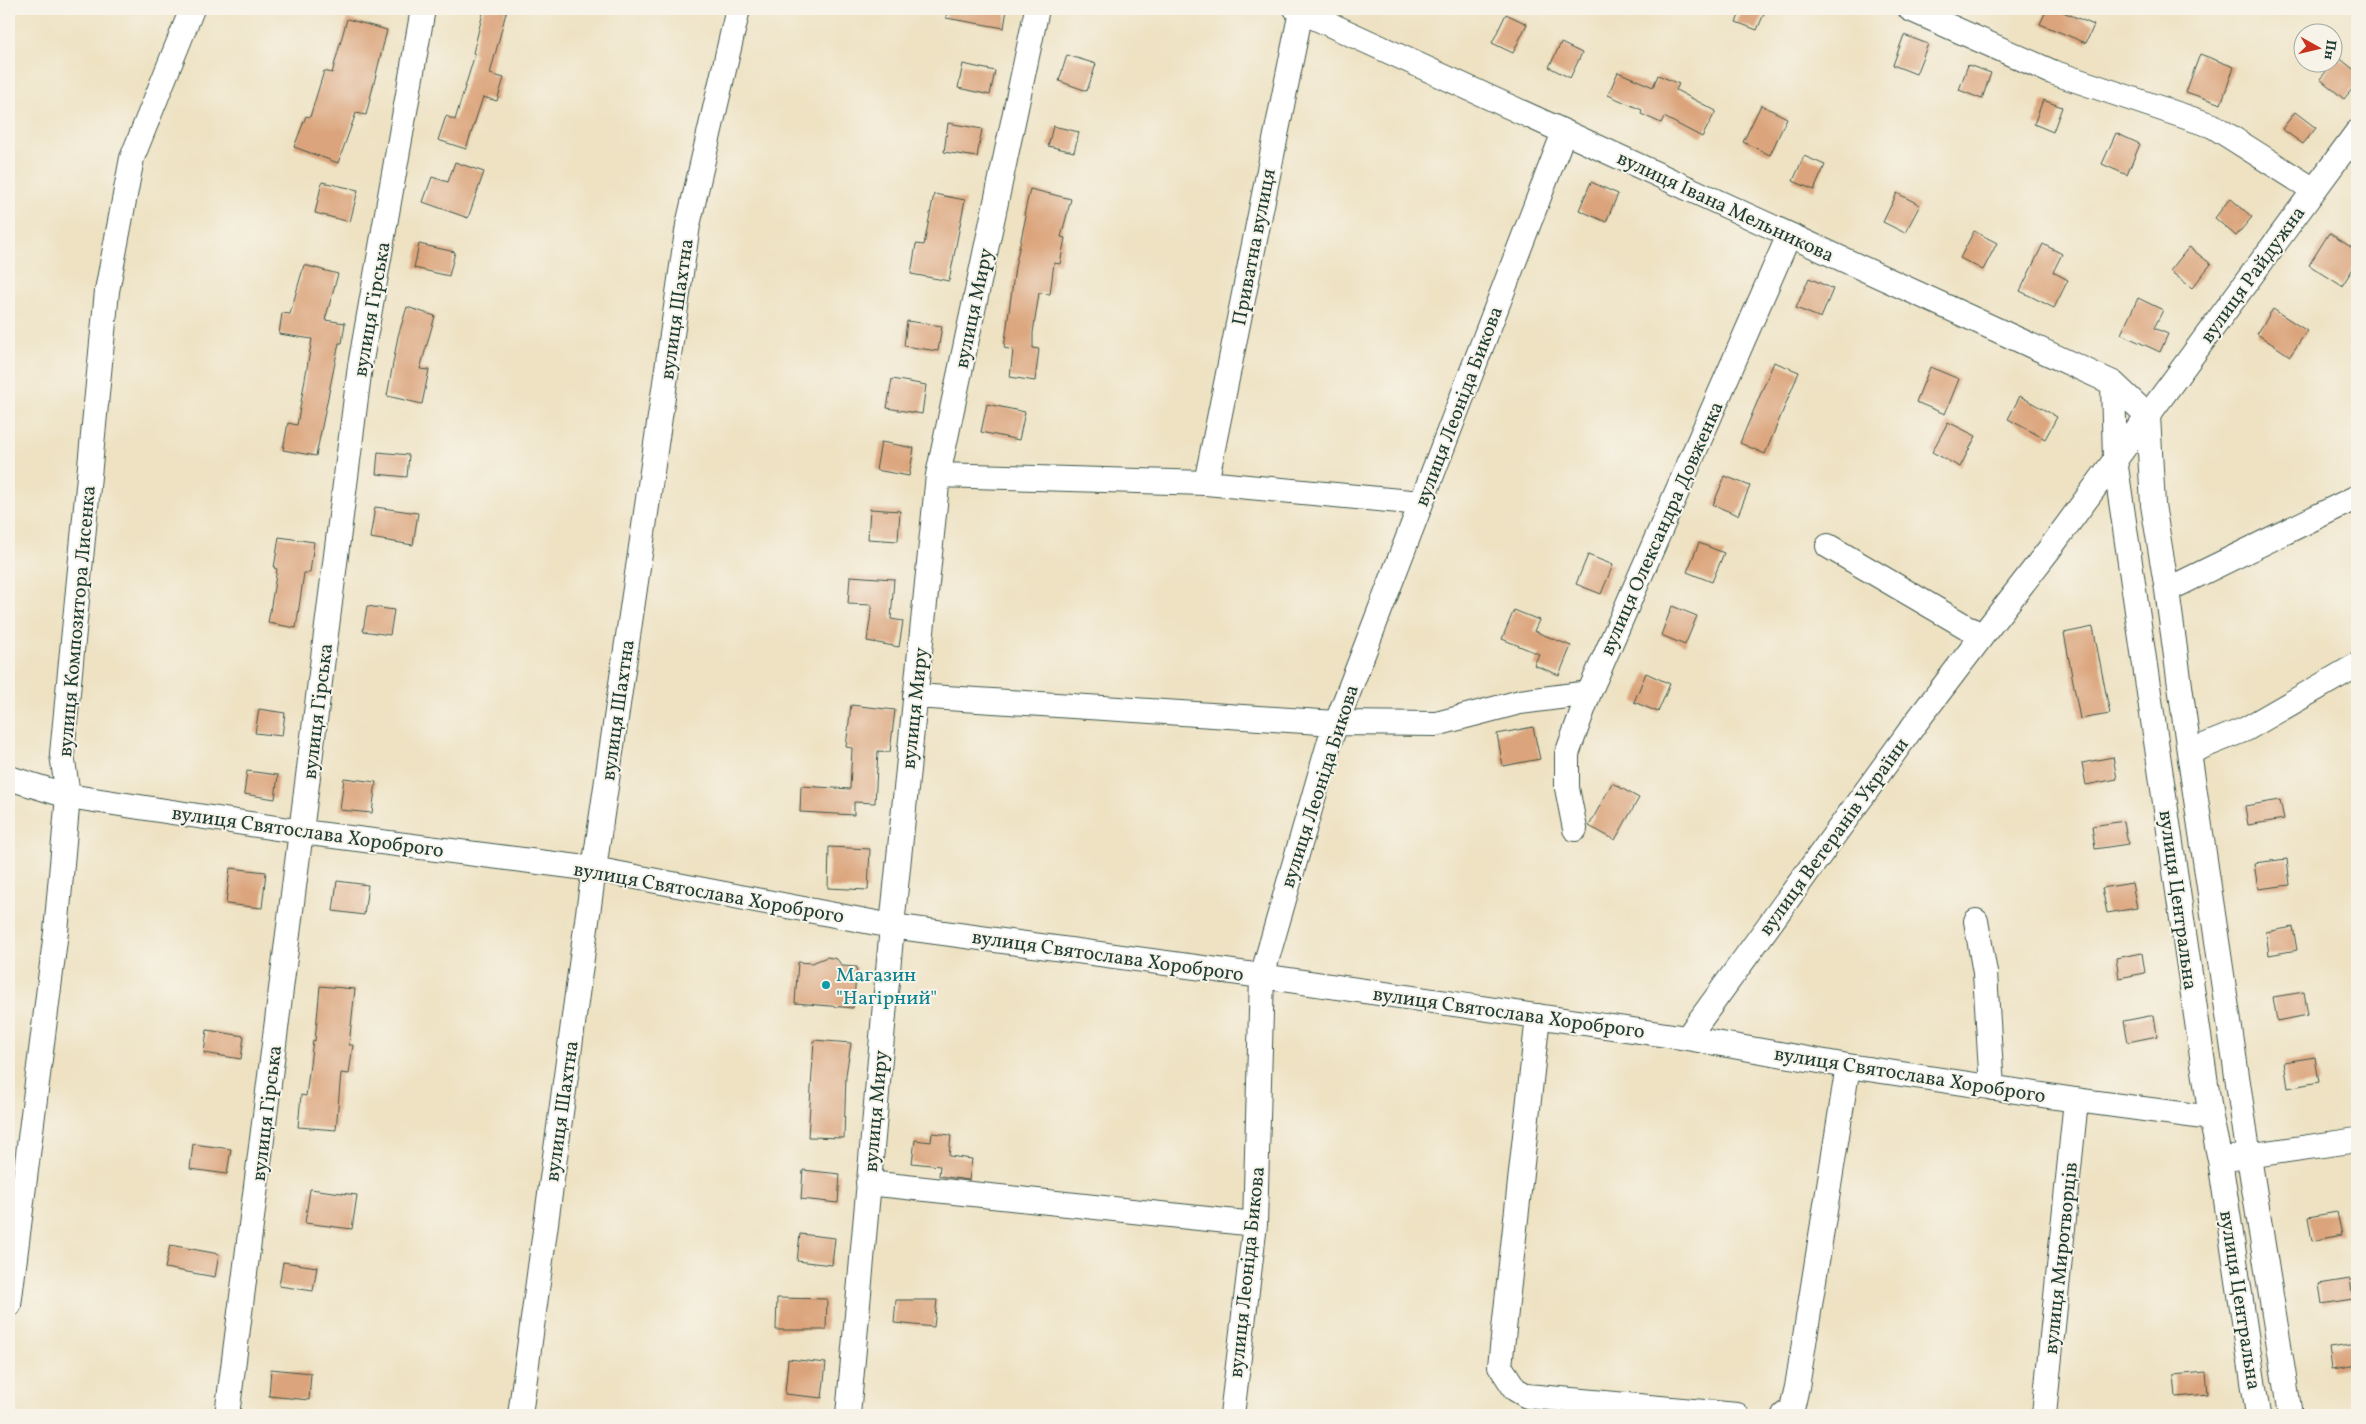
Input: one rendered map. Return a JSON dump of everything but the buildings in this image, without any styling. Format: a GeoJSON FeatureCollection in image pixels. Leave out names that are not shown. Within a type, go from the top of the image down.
{"type":"FeatureCollection","features":[{"type":"Feature","properties":{"kind":"street","name":"вулиця Композитора Лисенка"},"geometry":{"type":"LineString","coordinates":[[9,1305],[56,932],[68,796],[62,754],[107,291],[132,158],[192,9]]}},
{"type":"Feature","properties":{"kind":"street","name":"вулиця Гірська"},"geometry":{"type":"LineString","coordinates":[[227,1415],[360,366],[423,9]]}},
{"type":"Feature","properties":{"kind":"street","name":"вулиця Шахтна"},"geometry":{"type":"LineString","coordinates":[[520,1415],[594,870],[688,225],[738,9]]}},
{"type":"Feature","properties":{"kind":"street","name":"вулиця Миру"},"geometry":{"type":"LineString","coordinates":[[848,1415],[892,926],[938,476],[1037,9]]}},
{"type":"Feature","properties":{"kind":"street"},"geometry":{"type":"LineString","coordinates":[[1910,9],[2052,72],[2213,126],[2314,190]]}},
{"type":"Feature","properties":{"kind":"street","name":"вулиця Івана Мельникова"},"geometry":{"type":"LineString","coordinates":[[1299,10],[2113,383],[2148,416]]}},
{"type":"Feature","properties":{"kind":"street","name":"Приватна вулиця"},"geometry":{"type":"LineString","coordinates":[[1206,483],[1299,10]]}},
{"type":"Feature","properties":{"kind":"street","name":"вулиця Леоніда Бикова"},"geometry":{"type":"LineString","coordinates":[[1232,1415],[1255,1224],[1262,976],[1336,723],[1564,132]]}},
{"type":"Feature","properties":{"kind":"street","name":"вулиця Райдужна"},"geometry":{"type":"LineString","coordinates":[[2116,460],[2357,132]]}},
{"type":"Feature","properties":{"kind":"street","name":"вулиця Олександра Довженка"},"geometry":{"type":"LineString","coordinates":[[1575,829],[1567,788],[1567,754],[1589,693],[1789,235]]}},
{"type":"Feature","properties":{"kind":"street","name":"вулиця Центральна"},"geometry":{"type":"LineString","coordinates":[[2113,383],[2116,460],[2211,1118],[2220,1160],[2258,1415]]}},
{"type":"Feature","properties":{"kind":"street","name":"вулиця Центральна"},"geometry":{"type":"LineString","coordinates":[[2148,416],[2153,505],[2249,1157],[2290,1415]]}},
{"type":"Feature","properties":{"kind":"street","name":"вулиця Ветеранів України"},"geometry":{"type":"LineString","coordinates":[[1687,1038],[1917,721],[2116,460]]}},
{"type":"Feature","properties":{"kind":"street"},"geometry":{"type":"LineString","coordinates":[[938,476],[1206,483],[1421,503]]}},
{"type":"Feature","properties":{"kind":"street"},"geometry":{"type":"LineString","coordinates":[[2167,590],[2357,498]]}},
{"type":"Feature","properties":{"kind":"street"},"geometry":{"type":"LineString","coordinates":[[1828,546],[1982,636]]}},
{"type":"Feature","properties":{"kind":"street"},"geometry":{"type":"LineString","coordinates":[[2189,752],[2246,729],[2357,665]]}},
{"type":"Feature","properties":{"kind":"street"},"geometry":{"type":"LineString","coordinates":[[915,696],[1336,723],[1436,724],[1520,702],[1589,693]]}},
{"type":"Feature","properties":{"kind":"street","name":"вулиця Святослава Хороброго"},"geometry":{"type":"LineString","coordinates":[[9,778],[68,796],[302,832],[594,870],[892,926],[1262,976],[1538,1016],[1687,1038],[1848,1066],[1992,1088],[2211,1118]]}},
{"type":"Feature","properties":{"kind":"street"},"geometry":{"type":"LineString","coordinates":[[1976,921],[1985,973],[1992,1088]]}},
{"type":"Feature","properties":{"kind":"street"},"geometry":{"type":"LineString","coordinates":[[1538,1016],[1500,1366],[1514,1389],[1527,1396],[1737,1415]]}},
{"type":"Feature","properties":{"kind":"street"},"geometry":{"type":"LineString","coordinates":[[1791,1413],[1848,1066]]}},
{"type":"Feature","properties":{"kind":"street","name":"вулиця Миротворців"},"geometry":{"type":"LineString","coordinates":[[2044,1415],[2076,1100]]}},
{"type":"Feature","properties":{"kind":"street"},"geometry":{"type":"LineString","coordinates":[[2220,1160],[2357,1140]]}},
{"type":"Feature","properties":{"kind":"street"},"geometry":{"type":"LineString","coordinates":[[868,1183],[1255,1224]]}},
{"type":"Feature","properties":{"kind":"place","name":"Магазин \"Нагірний\""},"geometry":{"type":"Point","coordinates":[826,985]}}]}
